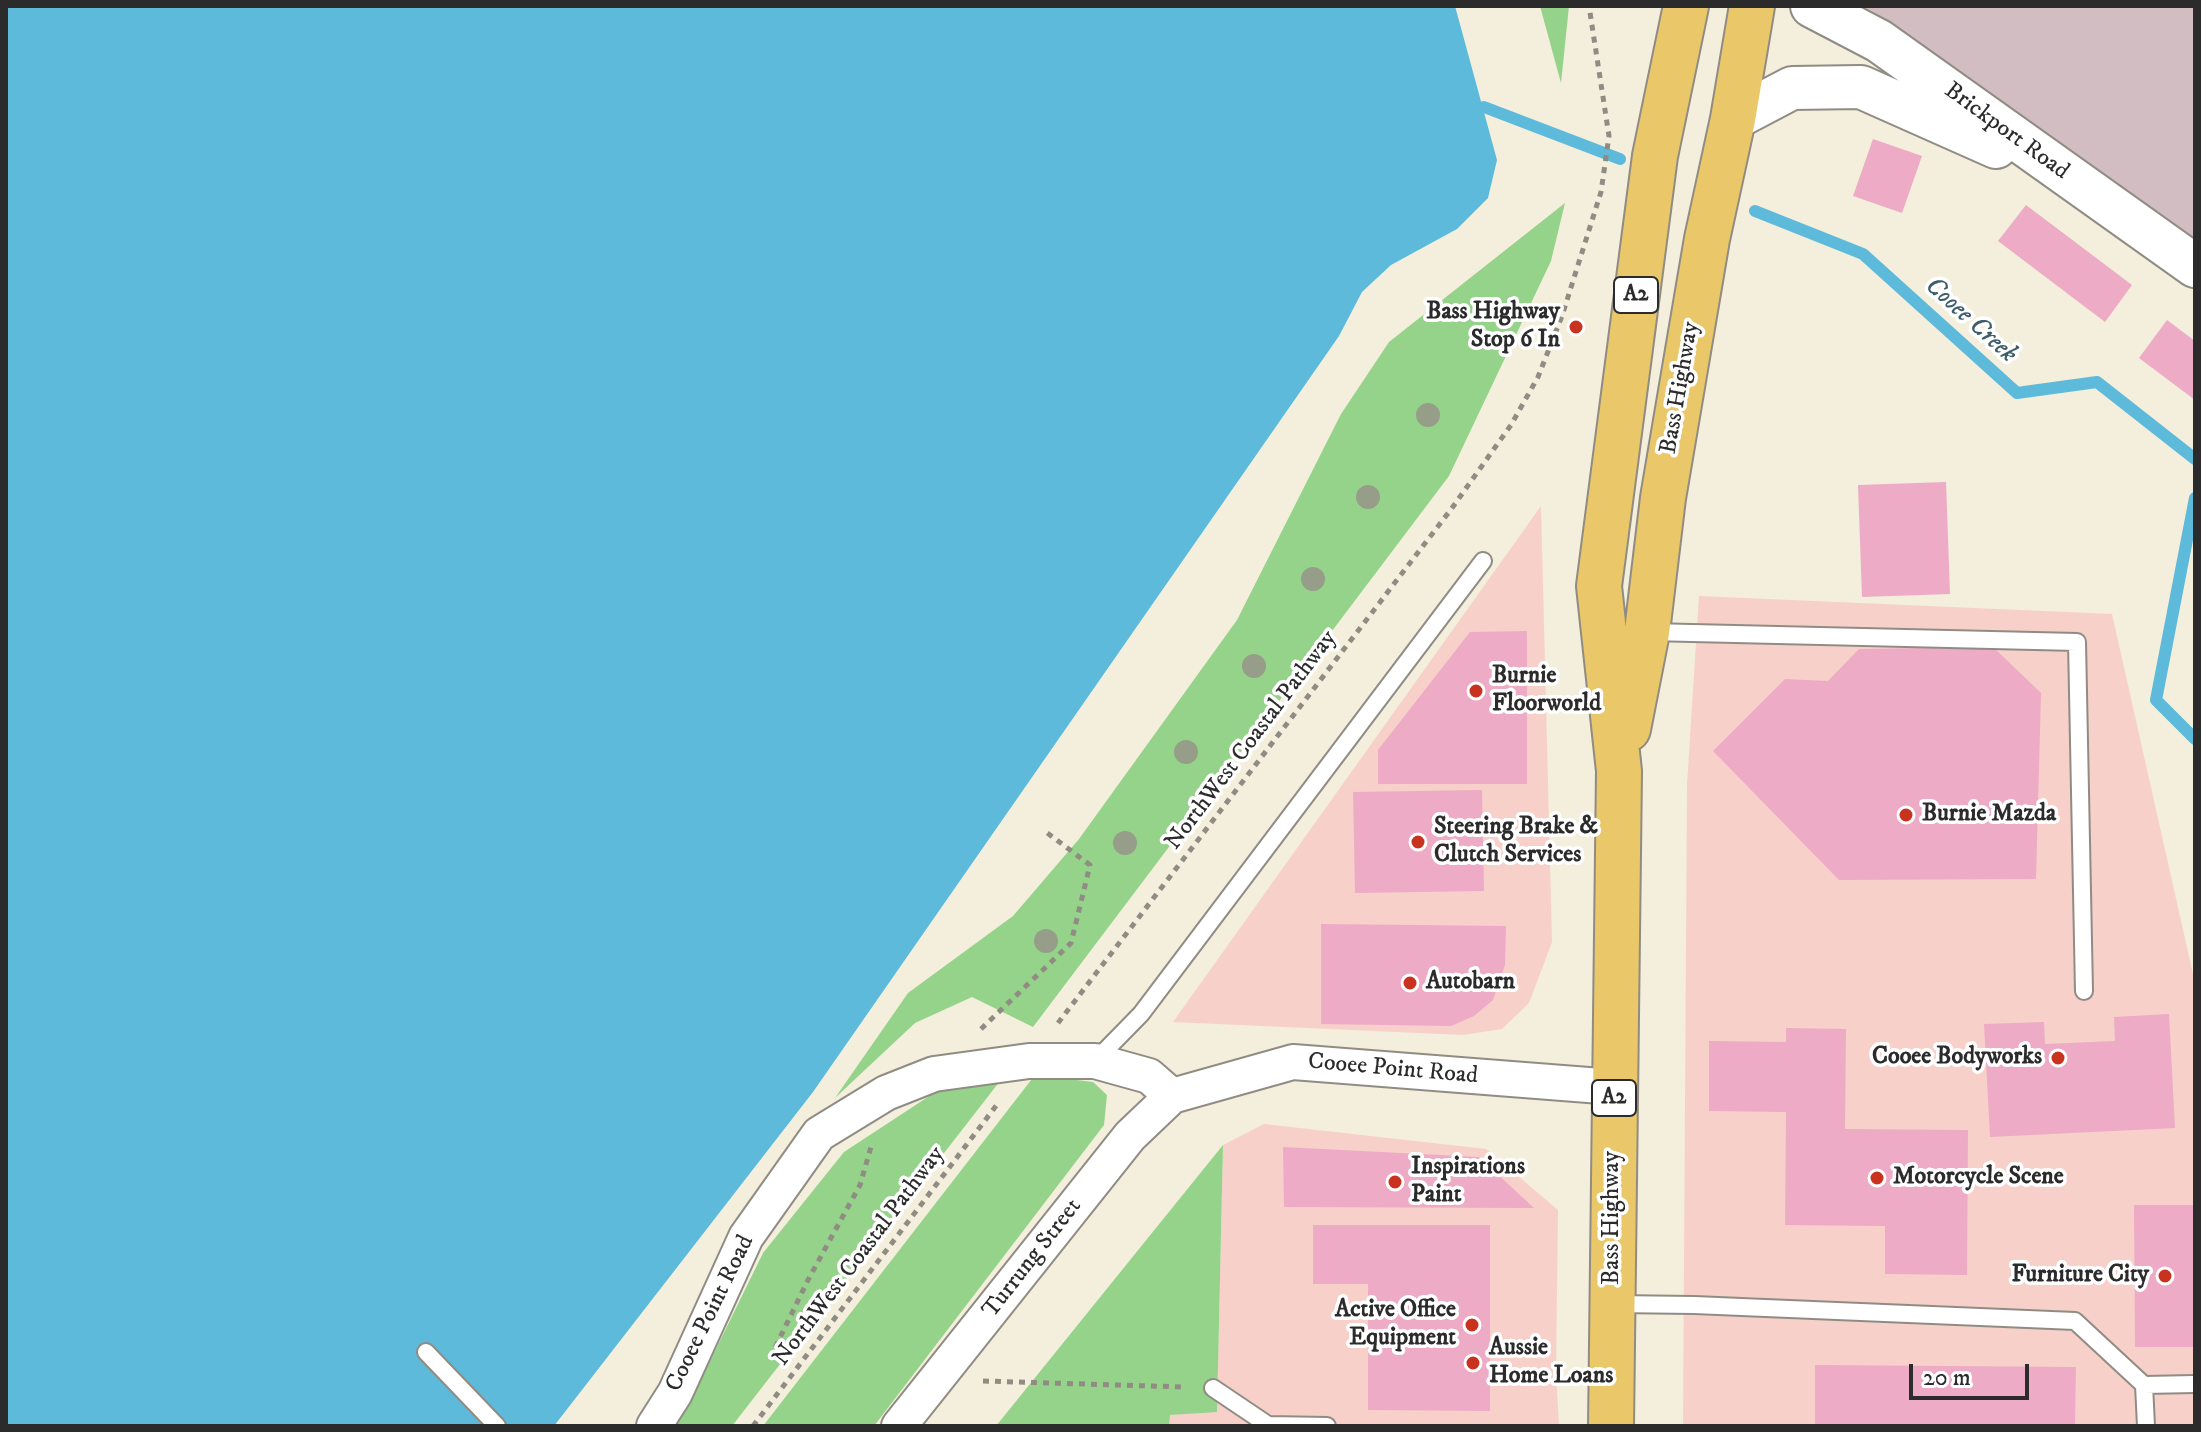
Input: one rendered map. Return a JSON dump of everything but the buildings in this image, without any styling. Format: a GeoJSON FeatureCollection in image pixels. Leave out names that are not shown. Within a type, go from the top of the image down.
{"type":"FeatureCollection","features":[{"type":"Feature","properties":{"kind":"highway","name":"Bass Highway"},"geometry":{"type":"LineString","coordinates":[[1611,1426],[1619,771],[1599,586],[1655,156],[1686,6]]}},
{"type":"Feature","properties":{"kind":"highway","name":"Bass Highway"},"geometry":{"type":"LineString","coordinates":[[1619,771],[1647,632],[1663,498],[1707,239],[1733,119],[1752,6]]}},
{"type":"Feature","properties":{"kind":"street","name":"Brickport Road"},"geometry":{"type":"LineString","coordinates":[[1812,6],[1879,41],[2195,266]]}},
{"type":"Feature","properties":{"kind":"street"},"geometry":{"type":"LineString","coordinates":[[1857,6],[1879,41]]}},
{"type":"Feature","properties":{"kind":"street"},"geometry":{"type":"LineString","coordinates":[[1733,119],[1792,88],[1861,87],[2078,183]]}},
{"type":"Feature","properties":{"kind":"street","name":"Cooee Point Road"},"geometry":{"type":"LineString","coordinates":[[654,1426],[675,1393],[746,1237],[819,1134],[886,1093],[934,1074],[1029,1061],[1095,1061],[1149,1076],[1172,1096],[1293,1062],[1614,1087]]}},
{"type":"Feature","properties":{"kind":"street","name":"Turrung Street"},"geometry":{"type":"LineString","coordinates":[[899,1426],[1130,1136],[1172,1096]]}},
{"type":"Feature","properties":{"kind":"lane"},"geometry":{"type":"LineString","coordinates":[[1095,1061],[1141,1014],[1483,561]]}},
{"type":"Feature","properties":{"kind":"lane"},"geometry":{"type":"LineString","coordinates":[[1647,632],[2077,642],[2084,991]]}},
{"type":"Feature","properties":{"kind":"lane"},"geometry":{"type":"LineString","coordinates":[[1612,1304],[2075,1321],[2144,1385],[2195,1384]]}},
{"type":"Feature","properties":{"kind":"lane"},"geometry":{"type":"LineString","coordinates":[[426,1352],[497,1426]]}},
{"type":"Feature","properties":{"kind":"lane"},"geometry":{"type":"LineString","coordinates":[[2144,1385],[2146,1426]]}},
{"type":"Feature","properties":{"kind":"lane"},"geometry":{"type":"LineString","coordinates":[[1213,1388],[1268,1425],[1327,1426]]}},
{"type":"Feature","properties":{"kind":"path","name":"NorthWest Coastal Pathway"},"geometry":{"type":"LineString","coordinates":[[753,1426],[1424,545],[1511,425],[1538,377],[1557,330],[1601,192],[1609,136],[1589,6]]}},
{"type":"Feature","properties":{"kind":"path"},"geometry":{"type":"LineString","coordinates":[[980,1030],[1071,943],[1090,865],[1046,832]]}},
{"type":"Feature","properties":{"kind":"path"},"geometry":{"type":"LineString","coordinates":[[770,1358],[860,1185],[886,1093]]}},
{"type":"Feature","properties":{"kind":"path"},"geometry":{"type":"LineString","coordinates":[[938,1379],[1213,1388]]}},
{"type":"Feature","properties":{"kind":"shaded area"},"geometry":{"type":"Polygon","coordinates":[[[1857,6],[2195,6],[2195,266],[1879,41],[1857,6]]]}},
{"type":"Feature","properties":{"kind":"shaded area"},"geometry":{"type":"Polygon","coordinates":[[[1541,506],[1552,942],[1529,1003],[1502,1029],[1463,1035],[1173,1022],[1541,506]]]}},
{"type":"Feature","properties":{"kind":"shaded area"},"geometry":{"type":"Polygon","coordinates":[[[1699,596],[2112,614],[2195,983],[2195,1426],[1683,1426],[1687,785],[1699,596]]]}},
{"type":"Feature","properties":{"kind":"shaded area"},"geometry":{"type":"Polygon","coordinates":[[[1264,1124],[1486,1149],[1558,1210],[1556,1372],[1559,1426],[1169,1426],[1170,1415],[1217,1411],[1223,1145],[1264,1124]]]}},
{"type":"Feature","properties":{"kind":"green space"},"geometry":{"type":"Polygon","coordinates":[[[1540,6],[1569,6],[1561,83],[1540,6]]]}},
{"type":"Feature","properties":{"kind":"green space"},"geometry":{"type":"Polygon","coordinates":[[[1565,203],[1551,261],[1449,476],[1033,1027],[972,997],[915,1023],[835,1098],[908,993],[1013,916],[1079,839],[1237,620],[1341,414],[1389,342],[1565,203]]]}},
{"type":"Feature","properties":{"kind":"green space"},"geometry":{"type":"Polygon","coordinates":[[[1035,1075],[1093,1082],[1107,1095],[1104,1125],[874,1426],[763,1426],[1035,1075]]]}},
{"type":"Feature","properties":{"kind":"green space"},"geometry":{"type":"Polygon","coordinates":[[[1000,1081],[732,1426],[674,1426],[689,1404],[763,1253],[844,1152],[937,1091],[1000,1081]]]}},
{"type":"Feature","properties":{"kind":"green space"},"geometry":{"type":"Polygon","coordinates":[[[1223,1145],[1217,1412],[1170,1415],[1169,1426],[996,1426],[1223,1145]]]}},
{"type":"Feature","properties":{"kind":"water"},"geometry":{"type":"Polygon","coordinates":[[[6,6],[1455,6],[1497,160],[1488,198],[1457,229],[1391,265],[1362,292],[1339,336],[813,1092],[554,1426],[6,1426],[6,6]]]}},
{"type":"Feature","properties":{"kind":"waterway","name":"Cooee Creek"},"geometry":{"type":"LineString","coordinates":[[1484,107],[1620,159]]}},
{"type":"Feature","properties":{"kind":"waterway","name":"Cooee Creek"},"geometry":{"type":"LineString","coordinates":[[1755,211],[1863,254],[2017,393],[2097,382],[2195,459]]}},
{"type":"Feature","properties":{"kind":"waterway","name":"Cooee Creek"},"geometry":{"type":"LineString","coordinates":[[2195,498],[2156,700],[2195,739]]}},
{"type":"Feature","properties":{"kind":"place","name":"Bass Highway Stop 6 In"},"geometry":{"type":"Point","coordinates":[1576,327]}},
{"type":"Feature","properties":{"kind":"place","name":"Burnie Floorworld"},"geometry":{"type":"Point","coordinates":[1476,691]}},
{"type":"Feature","properties":{"kind":"place","name":"Burnie Mazda"},"geometry":{"type":"Point","coordinates":[1906,815]}},
{"type":"Feature","properties":{"kind":"place","name":"Steering Brake & Clutch Services"},"geometry":{"type":"Point","coordinates":[1418,842]}},
{"type":"Feature","properties":{"kind":"place","name":"Autobarn"},"geometry":{"type":"Point","coordinates":[1410,983]}},
{"type":"Feature","properties":{"kind":"place","name":"Cooee Bodyworks"},"geometry":{"type":"Point","coordinates":[2058,1058]}},
{"type":"Feature","properties":{"kind":"place","name":"Motorcycle Scene"},"geometry":{"type":"Point","coordinates":[1877,1178]}},
{"type":"Feature","properties":{"kind":"place","name":"Inspirations Paint"},"geometry":{"type":"Point","coordinates":[1395,1182]}},
{"type":"Feature","properties":{"kind":"place","name":"Furniture City"},"geometry":{"type":"Point","coordinates":[2165,1276]}},
{"type":"Feature","properties":{"kind":"place","name":"Active Office Equipment"},"geometry":{"type":"Point","coordinates":[1472,1325]}},
{"type":"Feature","properties":{"kind":"place","name":"Aussie Home Loans"},"geometry":{"type":"Point","coordinates":[1473,1363]}}]}
